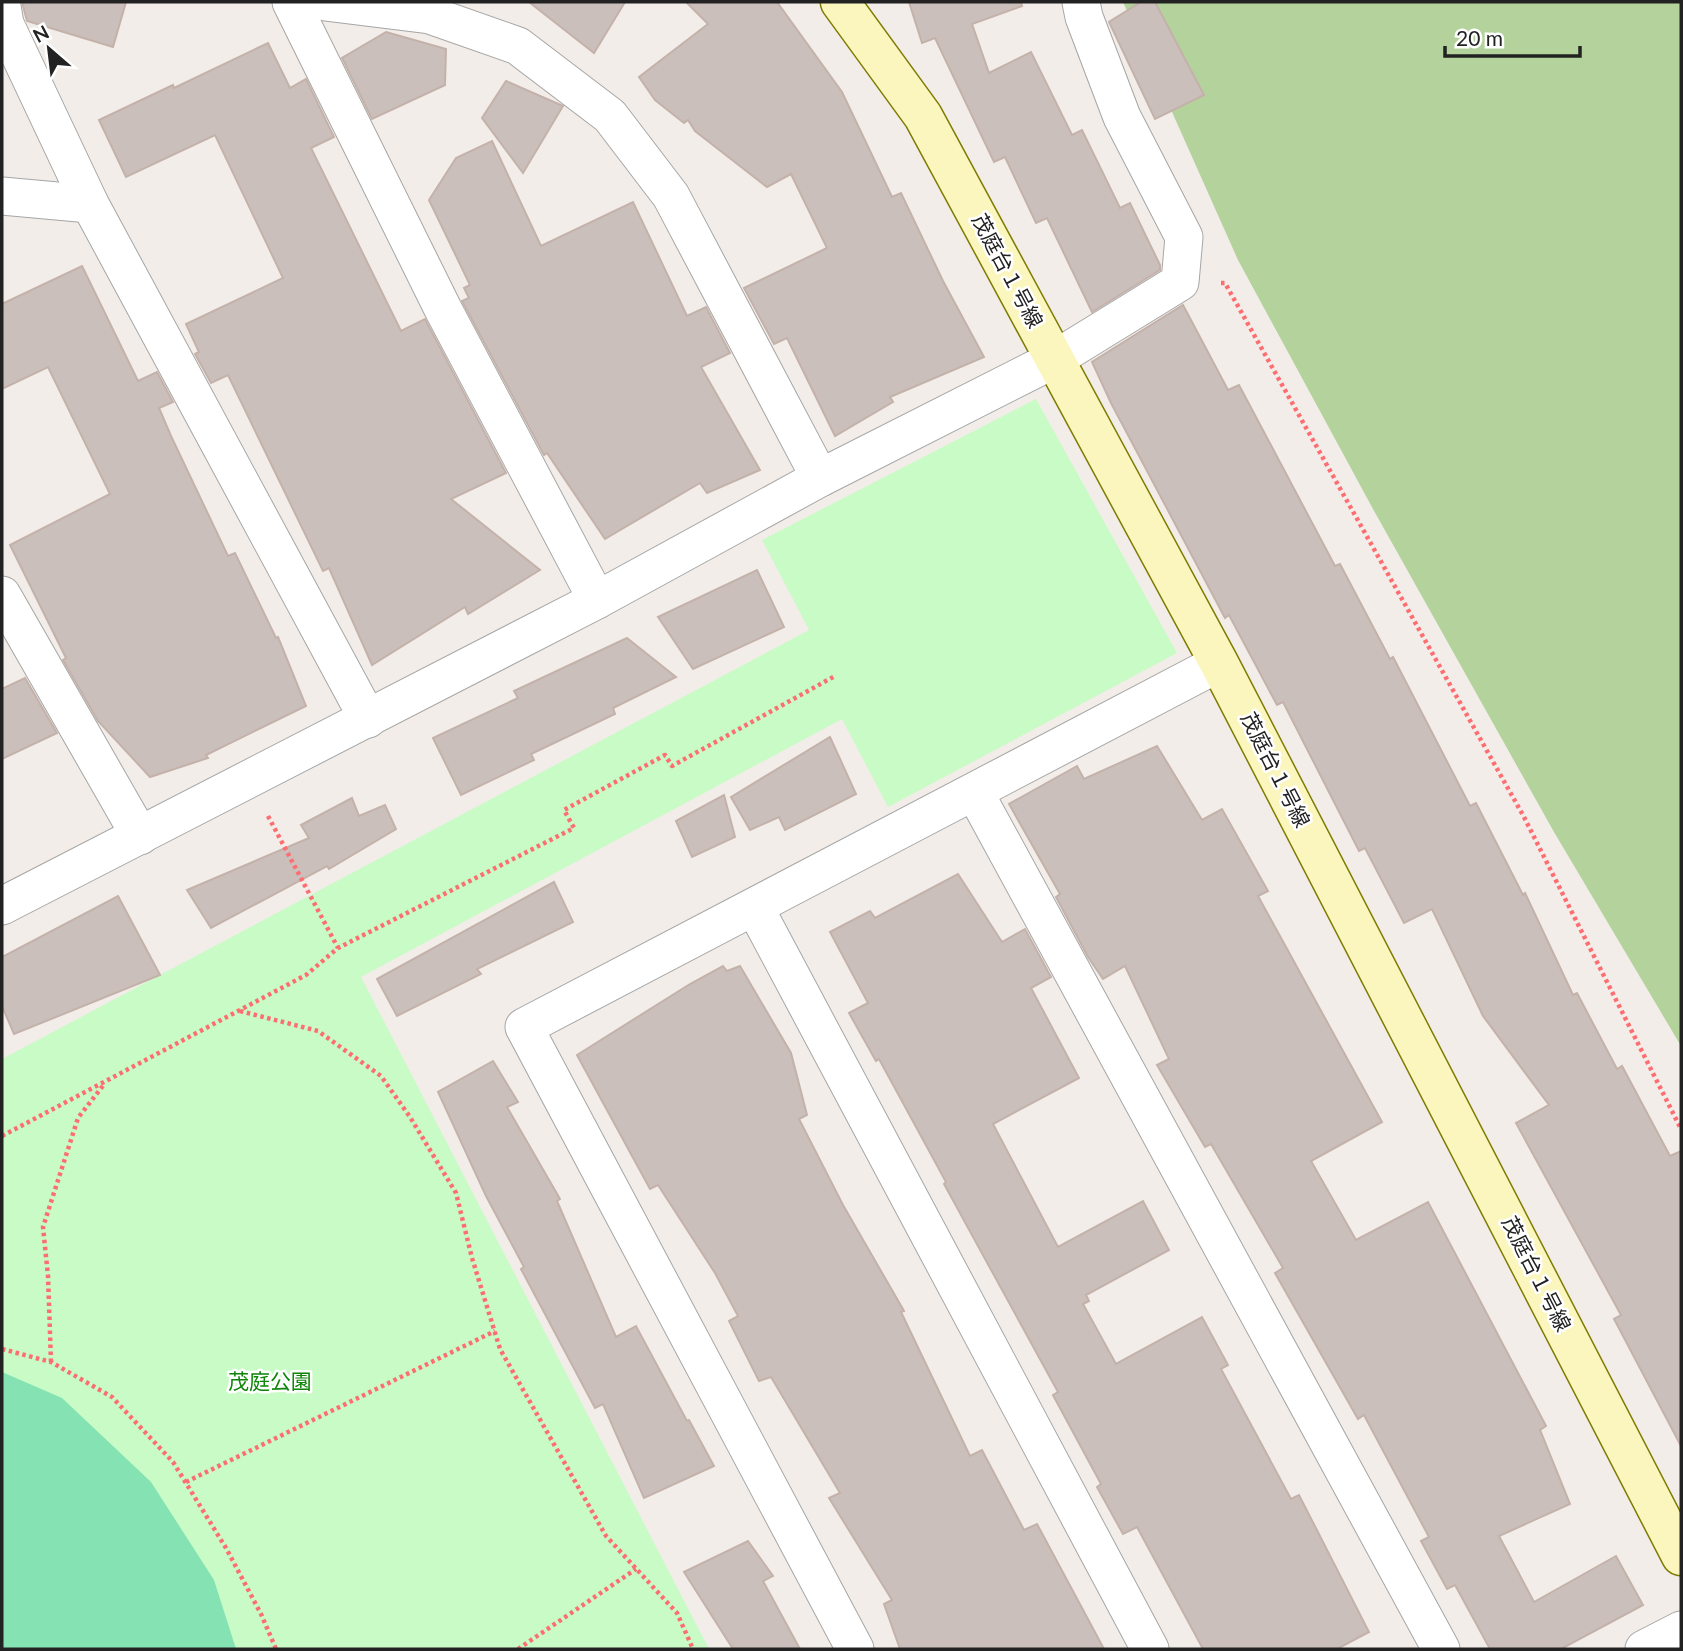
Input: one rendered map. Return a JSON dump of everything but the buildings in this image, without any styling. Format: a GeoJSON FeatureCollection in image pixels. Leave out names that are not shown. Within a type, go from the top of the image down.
{"type":"FeatureCollection","features":[{"type":"Feature","properties":{"kind":"street"},"geometry":{"type":"LineString","coordinates":[[291,2],[443,309],[597,600]]}},
{"type":"Feature","properties":{"kind":"street"},"geometry":{"type":"LineString","coordinates":[[325,2],[430,15],[518,46],[610,116],[671,196],[820,478]]}},
{"type":"Feature","properties":{"kind":"street","name":"茂庭台１号線"},"geometry":{"type":"LineString","coordinates":[[840,2],[923,116],[1220,663],[1681,1556]]}},
{"type":"Feature","properties":{"kind":"street"},"geometry":{"type":"LineString","coordinates":[[2,906],[368,719],[597,600],[820,478],[1055,359],[1180,282],[1184,237],[1122,117],[1083,17],[1081,2]]}},
{"type":"Feature","properties":{"kind":"street"},"geometry":{"type":"LineString","coordinates":[[2,6],[5,24],[90,204],[368,719]]}},
{"type":"Feature","properties":{"kind":"street"},"geometry":{"type":"LineString","coordinates":[[2,196],[90,204]]}},
{"type":"Feature","properties":{"kind":"street"},"geometry":{"type":"LineString","coordinates":[[2,595],[10,631],[140,836]]}},
{"type":"Feature","properties":{"kind":"street"},"geometry":{"type":"LineString","coordinates":[[855,1649],[524,1027],[1220,663]]}},
{"type":"Feature","properties":{"kind":"street"},"geometry":{"type":"LineString","coordinates":[[975,793],[1441,1649]]}},
{"type":"Feature","properties":{"kind":"street"},"geometry":{"type":"LineString","coordinates":[[755,908],[1150,1649]]}},
{"type":"Feature","properties":{"kind":"street"},"geometry":{"type":"LineString","coordinates":[[1644,1649],[1681,1630]]}},
{"type":"Feature","properties":{"kind":"path"},"geometry":{"type":"LineString","coordinates":[[1180,282],[1224,283],[1524,817],[1681,1129]]}},
{"type":"Feature","properties":{"kind":"path"},"geometry":{"type":"LineString","coordinates":[[2,1136],[306,975],[338,948],[574,828],[564,810],[665,755],[672,766],[835,676]]}},
{"type":"Feature","properties":{"kind":"path"},"geometry":{"type":"LineString","coordinates":[[249,780],[338,948]]}},
{"type":"Feature","properties":{"kind":"path"},"geometry":{"type":"LineString","coordinates":[[239,1011],[318,1031],[381,1076],[410,1117],[456,1193],[472,1258],[500,1349],[606,1536],[677,1613],[693,1649]]}},
{"type":"Feature","properties":{"kind":"path"},"geometry":{"type":"LineString","coordinates":[[51,1362],[43,1227],[78,1118],[108,1080]]}},
{"type":"Feature","properties":{"kind":"path"},"geometry":{"type":"LineString","coordinates":[[186,1482],[495,1331]]}},
{"type":"Feature","properties":{"kind":"path"},"geometry":{"type":"LineString","coordinates":[[2,1349],[51,1362],[112,1397],[173,1462],[226,1548],[276,1649]]}},
{"type":"Feature","properties":{"kind":"path"},"geometry":{"type":"LineString","coordinates":[[518,1649],[636,1569]]}},
{"type":"Feature","properties":{"kind":"green space"},"geometry":{"type":"Polygon","coordinates":[[[1123,2],[1681,2],[1681,1046],[1554,832],[1373,509],[1238,260],[1123,2]]]}},
{"type":"Feature","properties":{"kind":"green space","name":"茂庭公園"},"geometry":{"type":"Polygon","coordinates":[[[1036,399],[1177,653],[888,807],[842,719],[361,977],[709,1649],[2,1649],[2,1059],[809,630],[762,540],[1036,399]]]}},
{"type":"Feature","properties":{"kind":"green space"},"geometry":{"type":"Polygon","coordinates":[[[2,1372],[62,1398],[151,1482],[214,1580],[236,1649],[2,1649],[2,1372]]]}}]}
